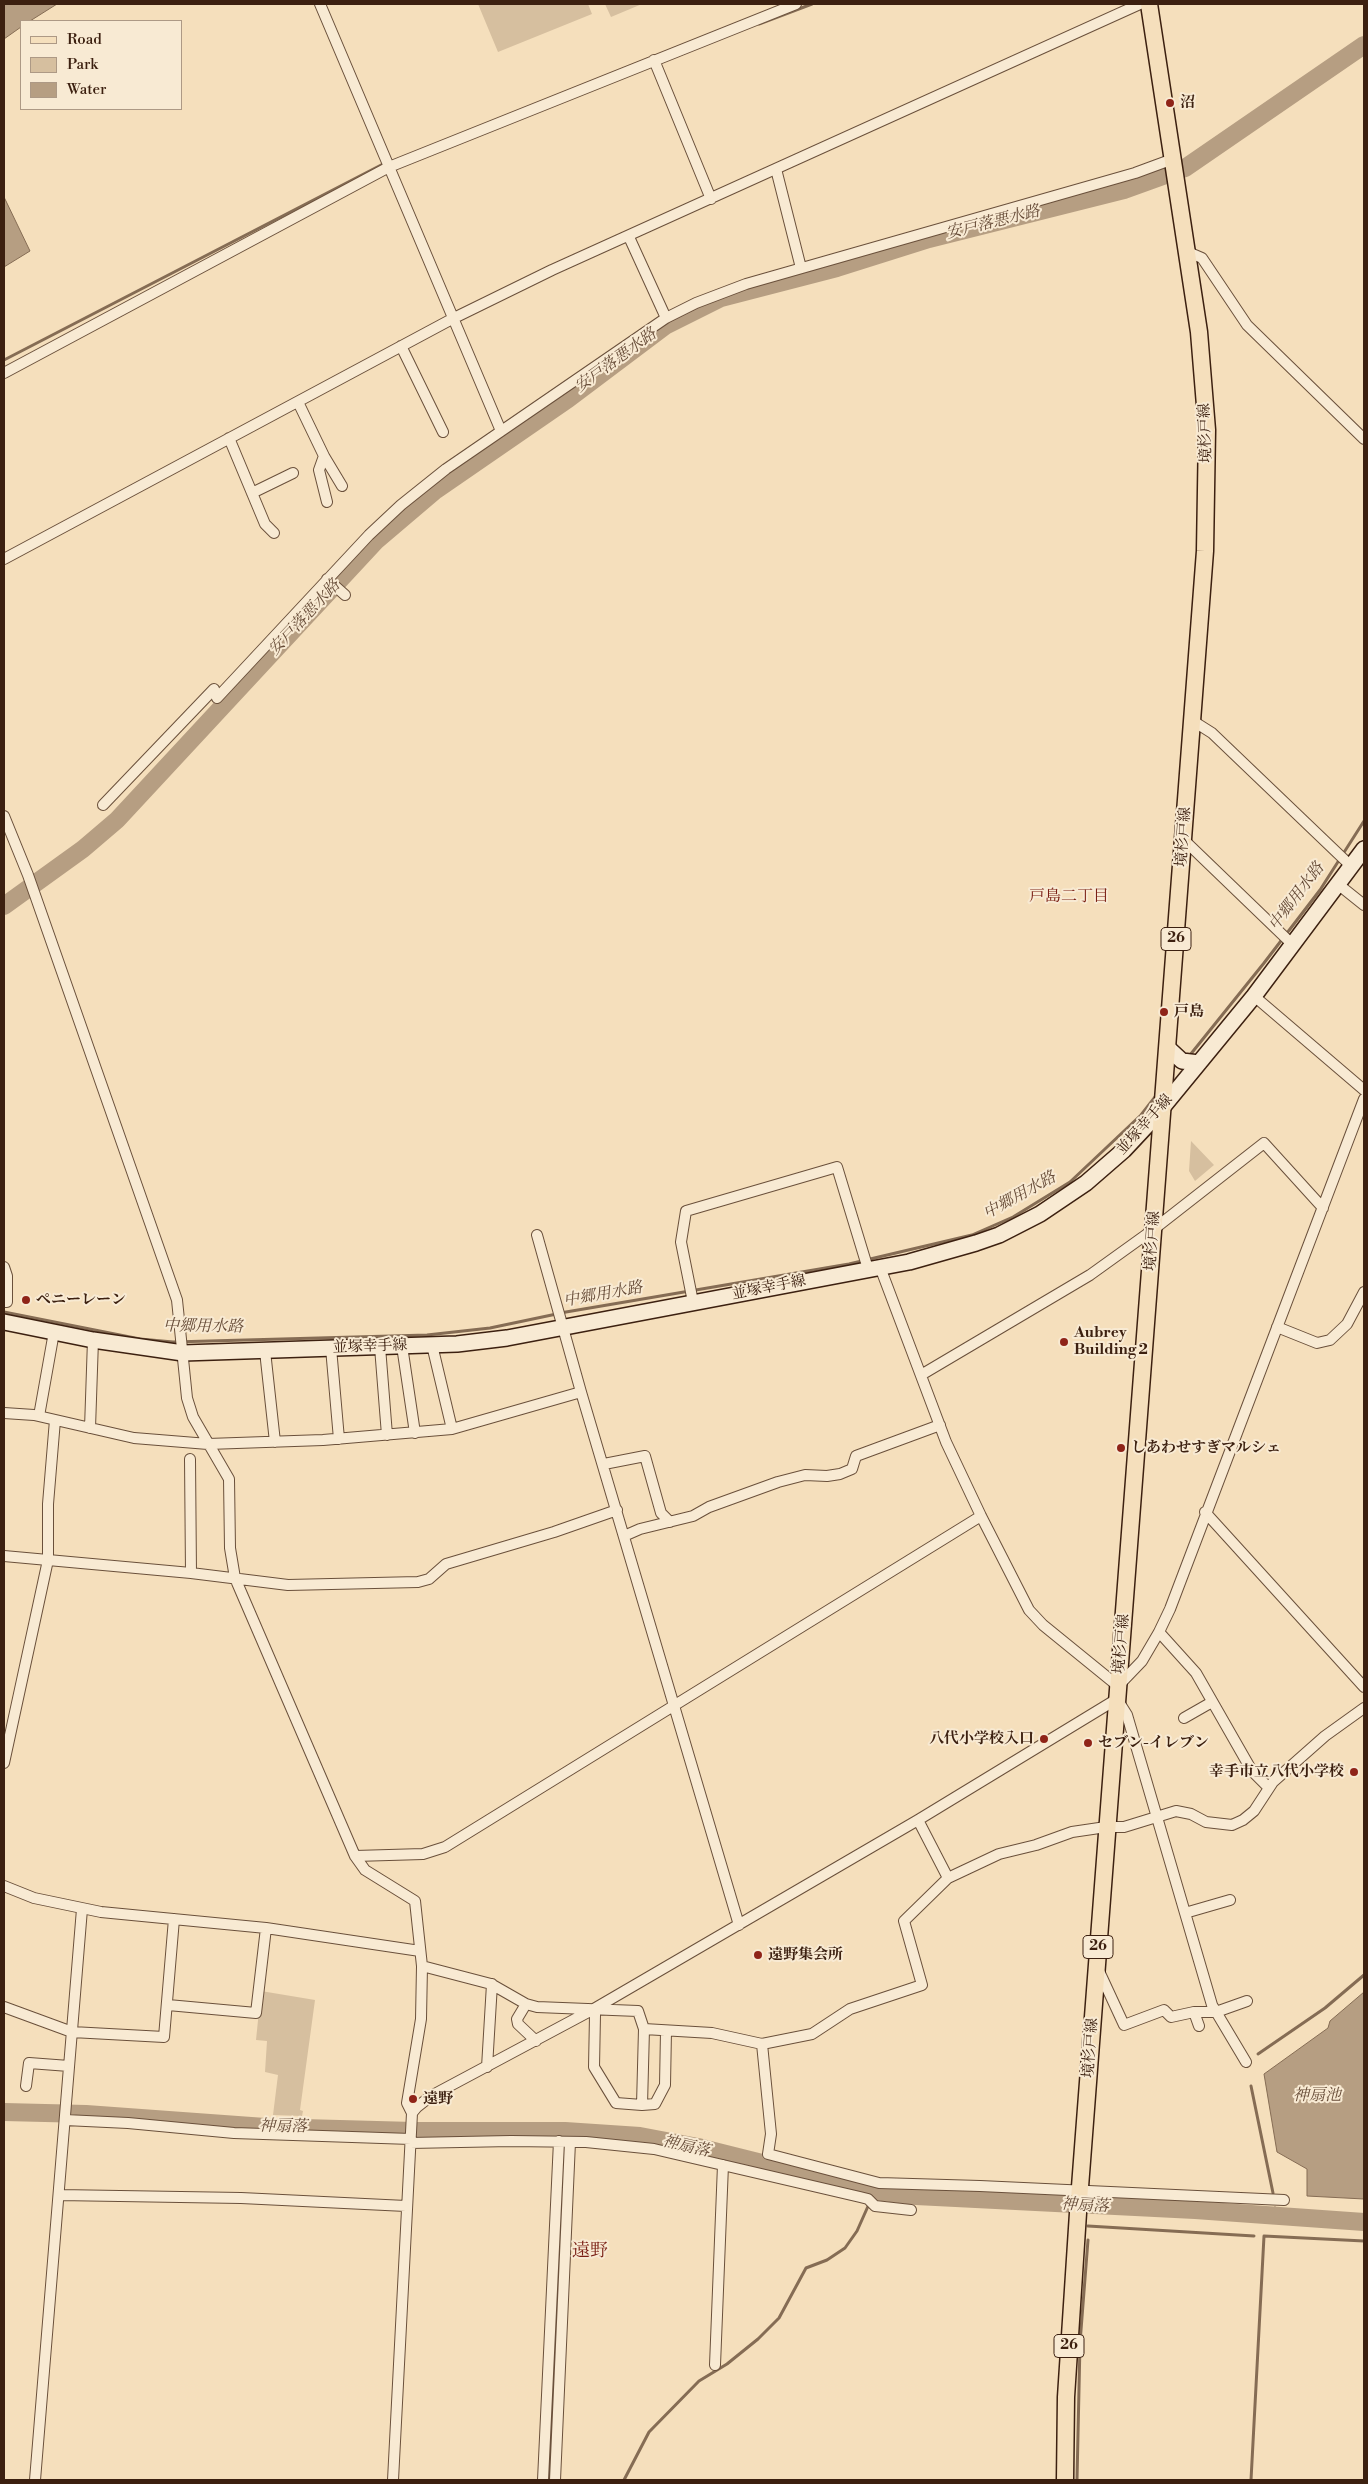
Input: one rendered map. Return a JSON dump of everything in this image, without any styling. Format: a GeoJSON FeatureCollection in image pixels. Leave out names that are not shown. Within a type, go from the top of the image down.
{"type":"FeatureCollection","features":[{"type":"Feature","properties":{"kind":"main road","name":"境杉戸線"},"geometry":{"type":"LineString","coordinates":[[1065,2480],[1066,2397],[1106,1827],[1154,1229],[1205,551],[1207,430],[1199,332],[1149,4]]}},
{"type":"Feature","properties":{"kind":"main road","name":"並塚幸手線"},"geometry":{"type":"LineString","coordinates":[[4,1322],[93,1340],[182,1353],[432,1345],[507,1338],[945,1254],[998,1235],[1040,1214],[1104,1168],[1136,1138],[1254,996],[1352,868],[1364,849]]}},
{"type":"Feature","properties":{"kind":"main road"},"geometry":{"type":"LineString","coordinates":[[1168,1048],[1182,1061],[1199,1063]]}},
{"type":"Feature","properties":{"kind":"street"},"geometry":{"type":"LineString","coordinates":[[320,4],[501,431]]}},
{"type":"Feature","properties":{"kind":"street"},"geometry":{"type":"LineString","coordinates":[[4,373],[389,167],[796,4]]}},
{"type":"Feature","properties":{"kind":"street"},"geometry":{"type":"LineString","coordinates":[[4,559],[452,319],[776,169],[1140,4]]}},
{"type":"Feature","properties":{"kind":"street"},"geometry":{"type":"LineString","coordinates":[[654,60],[711,199]]}},
{"type":"Feature","properties":{"kind":"street"},"geometry":{"type":"LineString","coordinates":[[103,805],[214,689],[218,698],[328,579],[401,505],[446,469],[666,318],[696,303],[746,284],[1135,173],[1175,167]]}},
{"type":"Feature","properties":{"kind":"street"},"geometry":{"type":"LineString","coordinates":[[776,169],[801,268]]}},
{"type":"Feature","properties":{"kind":"street"},"geometry":{"type":"LineString","coordinates":[[629,237],[666,318]]}},
{"type":"Feature","properties":{"kind":"street"},"geometry":{"type":"LineString","coordinates":[[1188,252],[1202,258],[1247,325],[1364,439]]}},
{"type":"Feature","properties":{"kind":"street"},"geometry":{"type":"LineString","coordinates":[[401,346],[443,432]]}},
{"type":"Feature","properties":{"kind":"street"},"geometry":{"type":"LineString","coordinates":[[298,402],[324,456],[342,486]]}},
{"type":"Feature","properties":{"kind":"street"},"geometry":{"type":"LineString","coordinates":[[230,438],[265,524],[274,533]]}},
{"type":"Feature","properties":{"kind":"street"},"geometry":{"type":"LineString","coordinates":[[324,456],[319,470],[327,502]]}},
{"type":"Feature","properties":{"kind":"street"},"geometry":{"type":"LineString","coordinates":[[252,493],[293,473]]}},
{"type":"Feature","properties":{"kind":"street"},"geometry":{"type":"LineString","coordinates":[[328,579],[346,595]]}},
{"type":"Feature","properties":{"kind":"street"},"geometry":{"type":"LineString","coordinates":[[1193,721],[1212,733],[1352,868]]}},
{"type":"Feature","properties":{"kind":"street"},"geometry":{"type":"LineString","coordinates":[[4,816],[28,875],[177,1300],[187,1398],[192,1417],[229,1479],[230,1548],[235,1578],[355,1856],[365,1870],[415,1901],[422,1966],[420,2019],[407,2103],[412,2113],[393,2480]]}},
{"type":"Feature","properties":{"kind":"street"},"geometry":{"type":"LineString","coordinates":[[1184,840],[1293,945]]}},
{"type":"Feature","properties":{"kind":"street"},"geometry":{"type":"LineString","coordinates":[[1339,885],[1364,905]]}},
{"type":"Feature","properties":{"kind":"street"},"geometry":{"type":"LineString","coordinates":[[1254,996],[1364,1090]]}},
{"type":"Feature","properties":{"kind":"street"},"geometry":{"type":"LineString","coordinates":[[412,2113],[431,2096],[592,2010],[918,1820],[1117,1693],[1142,1661],[1159,1632],[1364,1099]]}},
{"type":"Feature","properties":{"kind":"street"},"geometry":{"type":"LineString","coordinates":[[921,1375],[1090,1275],[1154,1229],[1264,1143],[1323,1208]]}},
{"type":"Feature","properties":{"kind":"street"},"geometry":{"type":"LineString","coordinates":[[693,1302],[681,1242],[686,1211],[837,1167],[874,1268],[921,1375],[940,1425],[981,1516],[1029,1610],[1117,1693],[1127,1715],[1212,2005],[1246,2062]]}},
{"type":"Feature","properties":{"kind":"street"},"geometry":{"type":"LineString","coordinates":[[537,1235],[562,1328],[604,1464],[739,1925]]}},
{"type":"Feature","properties":{"kind":"street"},"geometry":{"type":"LineString","coordinates":[[4,1267],[7,1276],[7,1302],[4,1302]]}},
{"type":"Feature","properties":{"kind":"street"},"geometry":{"type":"LineString","coordinates":[[1277,1327],[1317,1343],[1330,1340],[1346,1324],[1364,1292]]}},
{"type":"Feature","properties":{"kind":"street"},"geometry":{"type":"LineString","coordinates":[[39,1416],[54,1332]]}},
{"type":"Feature","properties":{"kind":"street"},"geometry":{"type":"LineString","coordinates":[[90,1428],[93,1340]]}},
{"type":"Feature","properties":{"kind":"street"},"geometry":{"type":"LineString","coordinates":[[432,1345],[452,1429]]}},
{"type":"Feature","properties":{"kind":"street"},"geometry":{"type":"LineString","coordinates":[[402,1346],[415,1432]]}},
{"type":"Feature","properties":{"kind":"street"},"geometry":{"type":"LineString","coordinates":[[380,1347],[387,1435]]}},
{"type":"Feature","properties":{"kind":"street"},"geometry":{"type":"LineString","coordinates":[[331,1348],[339,1439]]}},
{"type":"Feature","properties":{"kind":"street"},"geometry":{"type":"LineString","coordinates":[[265,1350],[275,1442]]}},
{"type":"Feature","properties":{"kind":"street"},"geometry":{"type":"LineString","coordinates":[[4,1413],[39,1416],[134,1438],[208,1444],[275,1442],[339,1439],[452,1429],[581,1392]]}},
{"type":"Feature","properties":{"kind":"street"},"geometry":{"type":"LineString","coordinates":[[4,1763],[48,1560],[48,1504],[55,1420]]}},
{"type":"Feature","properties":{"kind":"street"},"geometry":{"type":"LineString","coordinates":[[624,1536],[693,1516],[709,1507],[778,1482],[805,1475],[828,1476],[840,1474],[852,1469],[856,1456],[940,1425]]}},
{"type":"Feature","properties":{"kind":"street"},"geometry":{"type":"LineString","coordinates":[[604,1464],[645,1456],[661,1513],[670,1522]]}},
{"type":"Feature","properties":{"kind":"street"},"geometry":{"type":"LineString","coordinates":[[190,1459],[191,1573]]}},
{"type":"Feature","properties":{"kind":"street"},"geometry":{"type":"LineString","coordinates":[[4,1556],[191,1573],[288,1585],[418,1582],[429,1579],[446,1564],[554,1532],[617,1510]]}},
{"type":"Feature","properties":{"kind":"street"},"geometry":{"type":"LineString","coordinates":[[1205,1512],[1364,1687]]}},
{"type":"Feature","properties":{"kind":"street"},"geometry":{"type":"LineString","coordinates":[[355,1856],[423,1854],[444,1848],[981,1516]]}},
{"type":"Feature","properties":{"kind":"street"},"geometry":{"type":"LineString","coordinates":[[1159,1632],[1196,1673],[1252,1771],[1269,1788]]}},
{"type":"Feature","properties":{"kind":"street"},"geometry":{"type":"LineString","coordinates":[[1184,1718],[1212,1702]]}},
{"type":"Feature","properties":{"kind":"street"},"geometry":{"type":"LineString","coordinates":[[644,2029],[712,2032],[762,2044],[812,2034],[850,2009],[922,1985],[904,1921],[948,1878],[999,1854],[1036,1845],[1072,1832],[1106,1827],[1124,1827],[1176,1811],[1183,1811],[1206,1822],[1232,1825],[1243,1820],[1254,1811],[1269,1788],[1325,1736],[1364,1708]]}},
{"type":"Feature","properties":{"kind":"street"},"geometry":{"type":"LineString","coordinates":[[918,1820],[948,1878]]}},
{"type":"Feature","properties":{"kind":"street"},"geometry":{"type":"LineString","coordinates":[[4,1886],[34,1898],[101,1912],[266,1928],[420,1951]]}},
{"type":"Feature","properties":{"kind":"street"},"geometry":{"type":"LineString","coordinates":[[1185,1913],[1230,1900]]}},
{"type":"Feature","properties":{"kind":"street"},"geometry":{"type":"LineString","coordinates":[[35,2480],[82,1908]]}},
{"type":"Feature","properties":{"kind":"street"},"geometry":{"type":"LineString","coordinates":[[4,2007],[72,2032],[164,2037],[174,1918]]}},
{"type":"Feature","properties":{"kind":"street"},"geometry":{"type":"LineString","coordinates":[[168,2005],[256,2013],[266,1928]]}},
{"type":"Feature","properties":{"kind":"street"},"geometry":{"type":"LineString","coordinates":[[422,1966],[492,1984],[526,2004],[546,2009],[638,2011],[644,2029],[642,2106]]}},
{"type":"Feature","properties":{"kind":"street"},"geometry":{"type":"LineString","coordinates":[[1097,1967],[1124,2025],[1164,2010],[1171,2017],[1194,2012],[1216,2012],[1248,2001]]}},
{"type":"Feature","properties":{"kind":"street"},"geometry":{"type":"LineString","coordinates":[[487,2067],[492,1984]]}},
{"type":"Feature","properties":{"kind":"street"},"geometry":{"type":"LineString","coordinates":[[526,2004],[517,2019],[518,2024],[536,2041]]}},
{"type":"Feature","properties":{"kind":"street"},"geometry":{"type":"LineString","coordinates":[[592,2010],[595,2015],[594,2067],[616,2103],[642,2106],[655,2104],[665,2084],[666,2031]]}},
{"type":"Feature","properties":{"kind":"street"},"geometry":{"type":"LineString","coordinates":[[1194,2012],[1200,2026]]}},
{"type":"Feature","properties":{"kind":"street"},"geometry":{"type":"LineString","coordinates":[[762,2044],[771,2134],[768,2154],[879,2183],[1284,2200]]}},
{"type":"Feature","properties":{"kind":"street"},"geometry":{"type":"LineString","coordinates":[[26,2086],[28,2063],[69,2066]]}},
{"type":"Feature","properties":{"kind":"street"},"geometry":{"type":"LineString","coordinates":[[65,2120],[128,2123],[234,2133],[410,2141],[559,2141],[654,2149],[860,2196],[868,2199],[875,2206],[911,2210]]}},
{"type":"Feature","properties":{"kind":"street"},"geometry":{"type":"LineString","coordinates":[[543,2480],[559,2141]]}},
{"type":"Feature","properties":{"kind":"street"},"geometry":{"type":"LineString","coordinates":[[555,2480],[570,2142]]}},
{"type":"Feature","properties":{"kind":"street"},"geometry":{"type":"LineString","coordinates":[[715,2365],[723,2165]]}},
{"type":"Feature","properties":{"kind":"street"},"geometry":{"type":"LineString","coordinates":[[860,2196],[864,2180]]}},
{"type":"Feature","properties":{"kind":"street"},"geometry":{"type":"LineString","coordinates":[[59,2194],[241,2198],[406,2206]]}},
{"type":"Feature","properties":{"kind":"green space"},"geometry":{"type":"Polygon","coordinates":[[[478,4],[588,4],[592,14],[498,52],[478,4]]]}},
{"type":"Feature","properties":{"kind":"green space"},"geometry":{"type":"Polygon","coordinates":[[[605,4],[642,4],[611,17],[605,4]]]}},
{"type":"Feature","properties":{"kind":"green space"},"geometry":{"type":"Polygon","coordinates":[[[1191,1141],[1214,1165],[1195,1181],[1189,1171],[1191,1141]]]}},
{"type":"Feature","properties":{"kind":"green space"},"geometry":{"type":"Polygon","coordinates":[[[261,1991],[315,2000],[300,2110],[303,2111],[302,2116],[273,2115],[278,2075],[265,2072],[267,2041],[256,2040],[261,1991]]]}},
{"type":"Feature","properties":{"kind":"water"},"geometry":{"type":"Polygon","coordinates":[[[4,4],[57,4],[32,20],[20,20],[20,28],[4,39],[4,4]]]}},
{"type":"Feature","properties":{"kind":"water"},"geometry":{"type":"Polygon","coordinates":[[[4,197],[30,251],[4,267],[4,197]]]}},
{"type":"Feature","properties":{"kind":"water","name":"神扇池"},"geometry":{"type":"Polygon","coordinates":[[[1364,1992],[1364,2199],[1307,2196],[1307,2169],[1277,2152],[1264,2074],[1328,2028],[1330,2021],[1364,1992]]]}},
{"type":"Feature","properties":{"kind":"waterway"},"geometry":{"type":"LineString","coordinates":[[759,24],[812,4]]}},
{"type":"Feature","properties":{"kind":"waterway","name":"安戸落悪水路"},"geometry":{"type":"LineString","coordinates":[[4,906],[83,849],[117,820],[376,541],[436,490],[568,399],[665,326],[721,298],[837,268],[929,239],[1124,190],[1185,168],[1364,45]]}},
{"type":"Feature","properties":{"kind":"waterway"},"geometry":{"type":"LineString","coordinates":[[4,360],[385,163]]}},
{"type":"Feature","properties":{"kind":"waterway","name":"中郷用水路"},"geometry":{"type":"LineString","coordinates":[[1190,1055],[1320,890],[1364,821]]}},
{"type":"Feature","properties":{"kind":"waterway","name":"中郷用水路"},"geometry":{"type":"LineString","coordinates":[[4,1312],[140,1339],[173,1342],[427,1335],[490,1328],[566,1312],[849,1264],[972,1235],[1013,1217],[1070,1182],[1141,1115],[1155,1097]]}},
{"type":"Feature","properties":{"kind":"waterway"},"geometry":{"type":"LineString","coordinates":[[1258,2054],[1325,2008],[1364,1975]]}},
{"type":"Feature","properties":{"kind":"waterway"},"geometry":{"type":"LineString","coordinates":[[1251,2086],[1273,2193]]}},
{"type":"Feature","properties":{"kind":"waterway","name":"神扇落"},"geometry":{"type":"LineString","coordinates":[[4,2112],[86,2114],[265,2127],[414,2131],[565,2131],[640,2136],[698,2147],[874,2191],[916,2196],[1195,2210],[1364,2222]]}},
{"type":"Feature","properties":{"kind":"waterway"},"geometry":{"type":"LineString","coordinates":[[565,2131],[565,2153]]}},
{"type":"Feature","properties":{"kind":"waterway","name":"神扇落"},"geometry":{"type":"LineString","coordinates":[[871,2198],[874,2191]]}},
{"type":"Feature","properties":{"kind":"waterway"},"geometry":{"type":"LineString","coordinates":[[624,2480],[649,2432],[699,2381],[727,2364],[758,2339],[779,2318],[806,2268],[827,2260],[845,2248],[857,2231],[869,2204]]}},
{"type":"Feature","properties":{"kind":"waterway"},"geometry":{"type":"LineString","coordinates":[[1274,2215],[1275,2208]]}},
{"type":"Feature","properties":{"kind":"waterway"},"geometry":{"type":"LineString","coordinates":[[1088,2226],[1254,2236]]}},
{"type":"Feature","properties":{"kind":"waterway"},"geometry":{"type":"LineString","coordinates":[[1251,2480],[1264,2236],[1364,2241]]}},
{"type":"Feature","properties":{"kind":"waterway"},"geometry":{"type":"LineString","coordinates":[[1077,2480],[1080,2343],[1088,2240]]}},
{"type":"Feature","properties":{"kind":"place","name":"沼"},"geometry":{"type":"Point","coordinates":[1170,103]}},
{"type":"Feature","properties":{"kind":"place","name":"戸島"},"geometry":{"type":"Point","coordinates":[1164,1012]}},
{"type":"Feature","properties":{"kind":"place","name":"ペニーレーン"},"geometry":{"type":"Point","coordinates":[26,1300]}},
{"type":"Feature","properties":{"kind":"place","name":"Aubrey Building 2"},"geometry":{"type":"Point","coordinates":[1064,1342]}},
{"type":"Feature","properties":{"kind":"place","name":"しあわせすぎマルシェ"},"geometry":{"type":"Point","coordinates":[1121,1448]}},
{"type":"Feature","properties":{"kind":"place","name":"八代小学校入口"},"geometry":{"type":"Point","coordinates":[1044,1739]}},
{"type":"Feature","properties":{"kind":"place","name":"セブン-イレブン"},"geometry":{"type":"Point","coordinates":[1088,1743]}},
{"type":"Feature","properties":{"kind":"place","name":"幸手市立八代小学校"},"geometry":{"type":"Point","coordinates":[1354,1772]}},
{"type":"Feature","properties":{"kind":"place","name":"遠野集会所"},"geometry":{"type":"Point","coordinates":[758,1955]}},
{"type":"Feature","properties":{"kind":"place","name":"遠野"},"geometry":{"type":"Point","coordinates":[413,2099]}},
{"type":"Feature","properties":{"kind":"district","name":"戸島二丁目"},"geometry":{"type":"Point","coordinates":[1069,897]}},
{"type":"Feature","properties":{"kind":"district","name":"遠野"},"geometry":{"type":"Point","coordinates":[590,2252]}}]}
